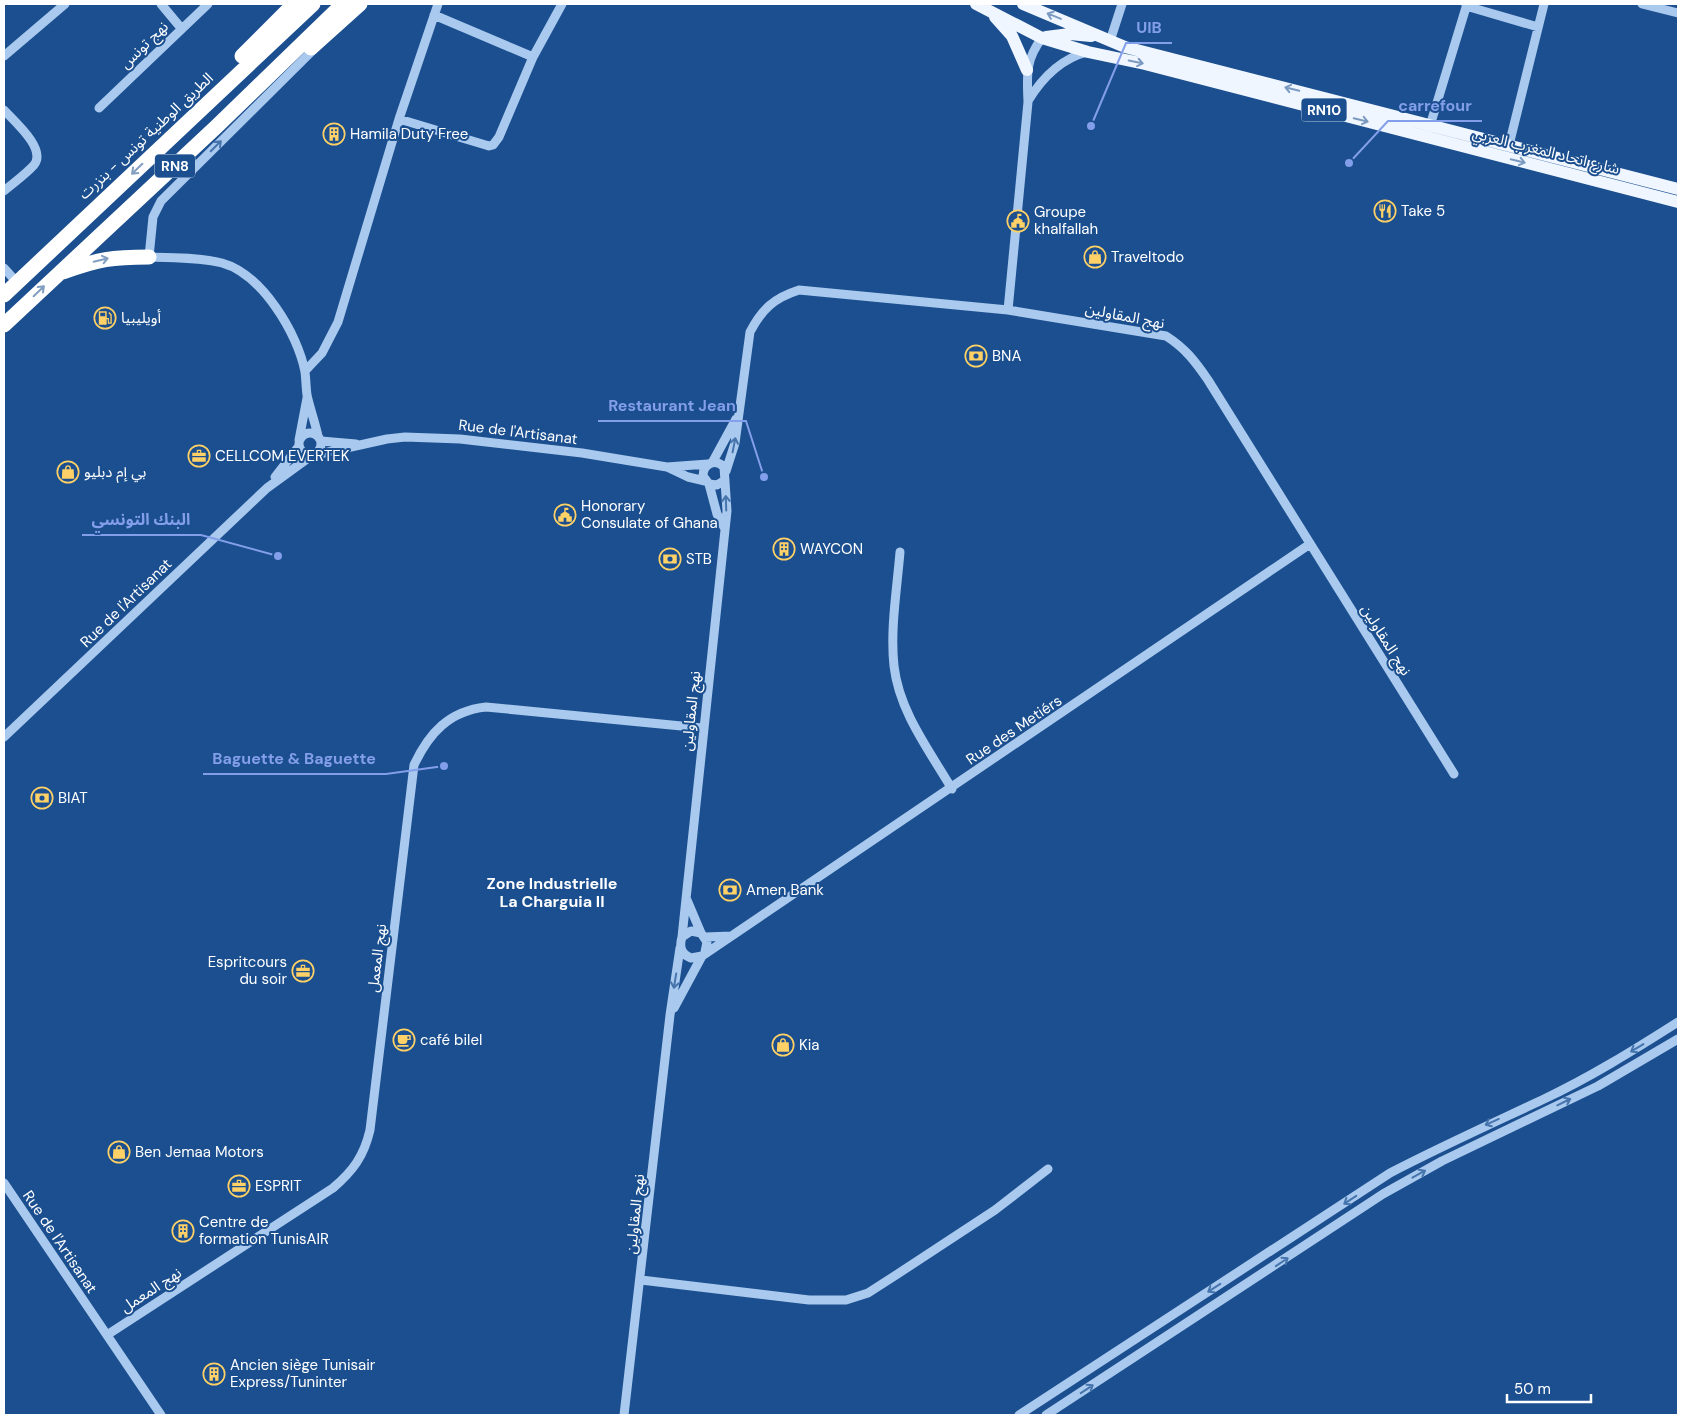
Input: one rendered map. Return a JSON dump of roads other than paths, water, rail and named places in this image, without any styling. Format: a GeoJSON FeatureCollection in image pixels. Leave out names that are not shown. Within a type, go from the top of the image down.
{"type":"FeatureCollection","features":[{"type":"Feature","properties":{"kind":"highway"},"geometry":{"type":"LineString","coordinates":[[184,124],[220,78],[294,4]]}},
{"type":"Feature","properties":{"kind":"highway","name":"الطريق الوطنية تونس - بنزرت"},"geometry":{"type":"LineString","coordinates":[[4,294],[11,276],[184,124],[313,4]]}},
{"type":"Feature","properties":{"kind":"highway","name":"RN8"},"geometry":{"type":"LineString","coordinates":[[4,325],[216,127],[343,4]]}},
{"type":"Feature","properties":{"kind":"highway"},"geometry":{"type":"LineString","coordinates":[[334,28],[360,4]]}},
{"type":"Feature","properties":{"kind":"highway","name":"RN8"},"geometry":{"type":"LineString","coordinates":[[216,127],[334,28]]}},
{"type":"Feature","properties":{"kind":"highway"},"geometry":{"type":"LineString","coordinates":[[55,276],[101,259],[149,257]]}},
{"type":"Feature","properties":{"kind":"main road","name":"شارع اتحاد المغرب العربي"},"geometry":{"type":"LineString","coordinates":[[1023,4],[1126,47],[1678,188]]}},
{"type":"Feature","properties":{"kind":"main road","name":"شارع اتحاد المغرب العربي"},"geometry":{"type":"LineString","coordinates":[[980,6],[1042,38],[1088,52],[1678,202]]}},
{"type":"Feature","properties":{"kind":"main road"},"geometry":{"type":"LineString","coordinates":[[980,6],[1001,22],[1012,36],[1027,70]]}},
{"type":"Feature","properties":{"kind":"main road"},"geometry":{"type":"LineString","coordinates":[[1042,38],[1086,35],[1110,40]]}},
{"type":"Feature","properties":{"kind":"street"},"geometry":{"type":"LineString","coordinates":[[4,56],[65,4]]}},
{"type":"Feature","properties":{"kind":"street"},"geometry":{"type":"LineString","coordinates":[[160,4],[181,28]]}},
{"type":"Feature","properties":{"kind":"street","name":"نهج تونس"},"geometry":{"type":"LineString","coordinates":[[99,108],[208,4]]}},
{"type":"Feature","properties":{"kind":"street"},"geometry":{"type":"LineString","coordinates":[[304,371],[322,353],[335,329],[399,118],[438,4]]}},
{"type":"Feature","properties":{"kind":"street"},"geometry":{"type":"LineString","coordinates":[[399,118],[489,146],[494,145],[499,138],[533,57],[562,4]]}},
{"type":"Feature","properties":{"kind":"street"},"geometry":{"type":"LineString","coordinates":[[1110,40],[1122,4]]}},
{"type":"Feature","properties":{"kind":"street"},"geometry":{"type":"LineString","coordinates":[[1509,145],[1544,4]]}},
{"type":"Feature","properties":{"kind":"street"},"geometry":{"type":"LineString","coordinates":[[1642,4],[1678,13]]}},
{"type":"Feature","properties":{"kind":"street"},"geometry":{"type":"LineString","coordinates":[[1427,137],[1467,5],[1538,27]]}},
{"type":"Feature","properties":{"kind":"street"},"geometry":{"type":"LineString","coordinates":[[434,15],[533,57]]}},
{"type":"Feature","properties":{"kind":"street"},"geometry":{"type":"LineString","coordinates":[[307,396],[299,444],[303,453],[313,455],[321,447],[307,396],[304,371],[285,322],[271,301],[255,283],[224,264],[202,260],[149,257],[153,217],[161,201],[334,28]]}},
{"type":"Feature","properties":{"kind":"street"},"geometry":{"type":"LineString","coordinates":[[1008,310],[1028,102],[1027,70],[1035,48],[1042,38]]}},
{"type":"Feature","properties":{"kind":"street"},"geometry":{"type":"LineString","coordinates":[[1028,102],[1050,71],[1076,55],[1088,52]]}},
{"type":"Feature","properties":{"kind":"street"},"geometry":{"type":"LineString","coordinates":[[4,110],[33,143],[38,153],[35,164],[4,191]]}},
{"type":"Feature","properties":{"kind":"street","name":"نهج المقاولين"},"geometry":{"type":"LineString","coordinates":[[682,937],[702,728],[727,511],[725,475],[735,443],[750,332],[758,318],[781,296],[808,289],[1008,310],[1166,336],[1181,346],[1208,380],[1454,774]]}},
{"type":"Feature","properties":{"kind":"street","name":"نهج المقاولين"},"geometry":{"type":"LineString","coordinates":[[710,463],[738,417]]}},
{"type":"Feature","properties":{"kind":"street"},"geometry":{"type":"LineString","coordinates":[[299,444],[305,434],[311,433],[320,439]]}},
{"type":"Feature","properties":{"kind":"street","name":"Rue de l'Artisanat"},"geometry":{"type":"LineString","coordinates":[[4,738],[267,488],[313,455],[405,437],[460,439],[520,445],[667,467],[710,463]]}},
{"type":"Feature","properties":{"kind":"street","name":"Rue de l'Artisanat"},"geometry":{"type":"LineString","coordinates":[[320,439],[366,445]]}},
{"type":"Feature","properties":{"kind":"street","name":"Rue de l'Artisanat"},"geometry":{"type":"LineString","coordinates":[[267,488],[299,444]]}},
{"type":"Feature","properties":{"kind":"street"},"geometry":{"type":"LineString","coordinates":[[710,463],[721,464],[725,475],[717,485],[707,482],[703,472],[710,463]]}},
{"type":"Feature","properties":{"kind":"street","name":"Rue de l'Artisanat"},"geometry":{"type":"LineString","coordinates":[[667,467],[688,477],[707,482]]}},
{"type":"Feature","properties":{"kind":"street","name":"نهج المقاولين"},"geometry":{"type":"LineString","coordinates":[[707,482],[717,514],[724,527]]}},
{"type":"Feature","properties":{"kind":"street","name":"Rue des Metiérs"},"geometry":{"type":"LineString","coordinates":[[704,954],[952,789],[1310,544]]}},
{"type":"Feature","properties":{"kind":"street"},"geometry":{"type":"LineString","coordinates":[[900,552],[893,638],[894,666],[901,696],[911,722],[952,789]]}},
{"type":"Feature","properties":{"kind":"street","name":"نهج المعمل"},"geometry":{"type":"LineString","coordinates":[[107,1335],[333,1188],[349,1175],[358,1163],[366,1147],[370,1130],[414,765],[423,747],[436,731],[460,712],[486,707],[702,728]]}},
{"type":"Feature","properties":{"kind":"street","name":"نهج المقاولين"},"geometry":{"type":"LineString","coordinates":[[686,898],[703,935]]}},
{"type":"Feature","properties":{"kind":"street"},"geometry":{"type":"LineString","coordinates":[[703,935],[707,942],[704,954],[697,958],[686,956],[680,948],[682,937],[691,931],[703,935],[732,936]]}},
{"type":"Feature","properties":{"kind":"street","name":"نهج المقاولين"},"geometry":{"type":"LineString","coordinates":[[624,1415],[670,1015],[680,948]]}},
{"type":"Feature","properties":{"kind":"street","name":"نهج المقاولين"},"geometry":{"type":"LineString","coordinates":[[670,1015],[704,954]]}},
{"type":"Feature","properties":{"kind":"street"},"geometry":{"type":"LineString","coordinates":[[1019,1415],[1390,1173],[1452,1140],[1543,1100],[1636,1049],[1678,1022]]}},
{"type":"Feature","properties":{"kind":"street"},"geometry":{"type":"LineString","coordinates":[[1046,1415],[1382,1194],[1442,1161],[1598,1086],[1678,1039]]}},
{"type":"Feature","properties":{"kind":"street"},"geometry":{"type":"LineString","coordinates":[[641,1280],[809,1300],[846,1300],[868,1293],[896,1276],[995,1210],[1048,1169]]}},
{"type":"Feature","properties":{"kind":"street","name":"Rue de l'Artisanat"},"geometry":{"type":"LineString","coordinates":[[4,1183],[161,1415]]}},
{"type":"Feature","properties":{"kind":"place","name":"UIB"},"geometry":{"type":"Point","coordinates":[1091,126]}},
{"type":"Feature","properties":{"kind":"place","name":"Hamila Duty Free"},"geometry":{"type":"Point","coordinates":[334,134]}},
{"type":"Feature","properties":{"kind":"place","name":"carrefour"},"geometry":{"type":"Point","coordinates":[1349,163]}},
{"type":"Feature","properties":{"kind":"place","name":"Take 5"},"geometry":{"type":"Point","coordinates":[1385,211]}},
{"type":"Feature","properties":{"kind":"place","name":"Groupe khalfallah"},"geometry":{"type":"Point","coordinates":[1018,221]}},
{"type":"Feature","properties":{"kind":"place","name":"Traveltodo"},"geometry":{"type":"Point","coordinates":[1095,257]}},
{"type":"Feature","properties":{"kind":"place","name":"أويليبيا"},"geometry":{"type":"Point","coordinates":[105,318]}},
{"type":"Feature","properties":{"kind":"place","name":"BNA"},"geometry":{"type":"Point","coordinates":[976,356]}},
{"type":"Feature","properties":{"kind":"place","name":"CELLCOM EVERTEK"},"geometry":{"type":"Point","coordinates":[199,456]}},
{"type":"Feature","properties":{"kind":"place","name":"بي إم دبليو"},"geometry":{"type":"Point","coordinates":[68,472]}},
{"type":"Feature","properties":{"kind":"place","name":"Restaurant Jean"},"geometry":{"type":"Point","coordinates":[764,477]}},
{"type":"Feature","properties":{"kind":"place","name":"Honorary Consulate of Ghana"},"geometry":{"type":"Point","coordinates":[565,515]}},
{"type":"Feature","properties":{"kind":"place","name":"WAYCON"},"geometry":{"type":"Point","coordinates":[784,549]}},
{"type":"Feature","properties":{"kind":"place","name":"البنك التونسي"},"geometry":{"type":"Point","coordinates":[278,556]}},
{"type":"Feature","properties":{"kind":"place","name":"STB"},"geometry":{"type":"Point","coordinates":[670,559]}},
{"type":"Feature","properties":{"kind":"place","name":"Baguette & Baguette"},"geometry":{"type":"Point","coordinates":[444,766]}},
{"type":"Feature","properties":{"kind":"place","name":"BIAT"},"geometry":{"type":"Point","coordinates":[42,798]}},
{"type":"Feature","properties":{"kind":"place","name":"Amen Bank"},"geometry":{"type":"Point","coordinates":[730,890]}},
{"type":"Feature","properties":{"kind":"place","name":"Espritcours du soir"},"geometry":{"type":"Point","coordinates":[303,971]}},
{"type":"Feature","properties":{"kind":"place","name":"café bilel"},"geometry":{"type":"Point","coordinates":[404,1040]}},
{"type":"Feature","properties":{"kind":"place","name":"Kia"},"geometry":{"type":"Point","coordinates":[783,1045]}},
{"type":"Feature","properties":{"kind":"place","name":"Ben Jemaa Motors"},"geometry":{"type":"Point","coordinates":[119,1152]}},
{"type":"Feature","properties":{"kind":"place","name":"ESPRIT"},"geometry":{"type":"Point","coordinates":[239,1186]}},
{"type":"Feature","properties":{"kind":"place","name":"Centre de formation TunisAIR"},"geometry":{"type":"Point","coordinates":[183,1231]}},
{"type":"Feature","properties":{"kind":"place","name":"Ancien siège Tunisair Express/Tuninter"},"geometry":{"type":"Point","coordinates":[214,1374]}},
{"type":"Feature","properties":{"kind":"district","name":"Zone Industrielle La Charguia II"},"geometry":{"type":"Point","coordinates":[552,892]}}]}
